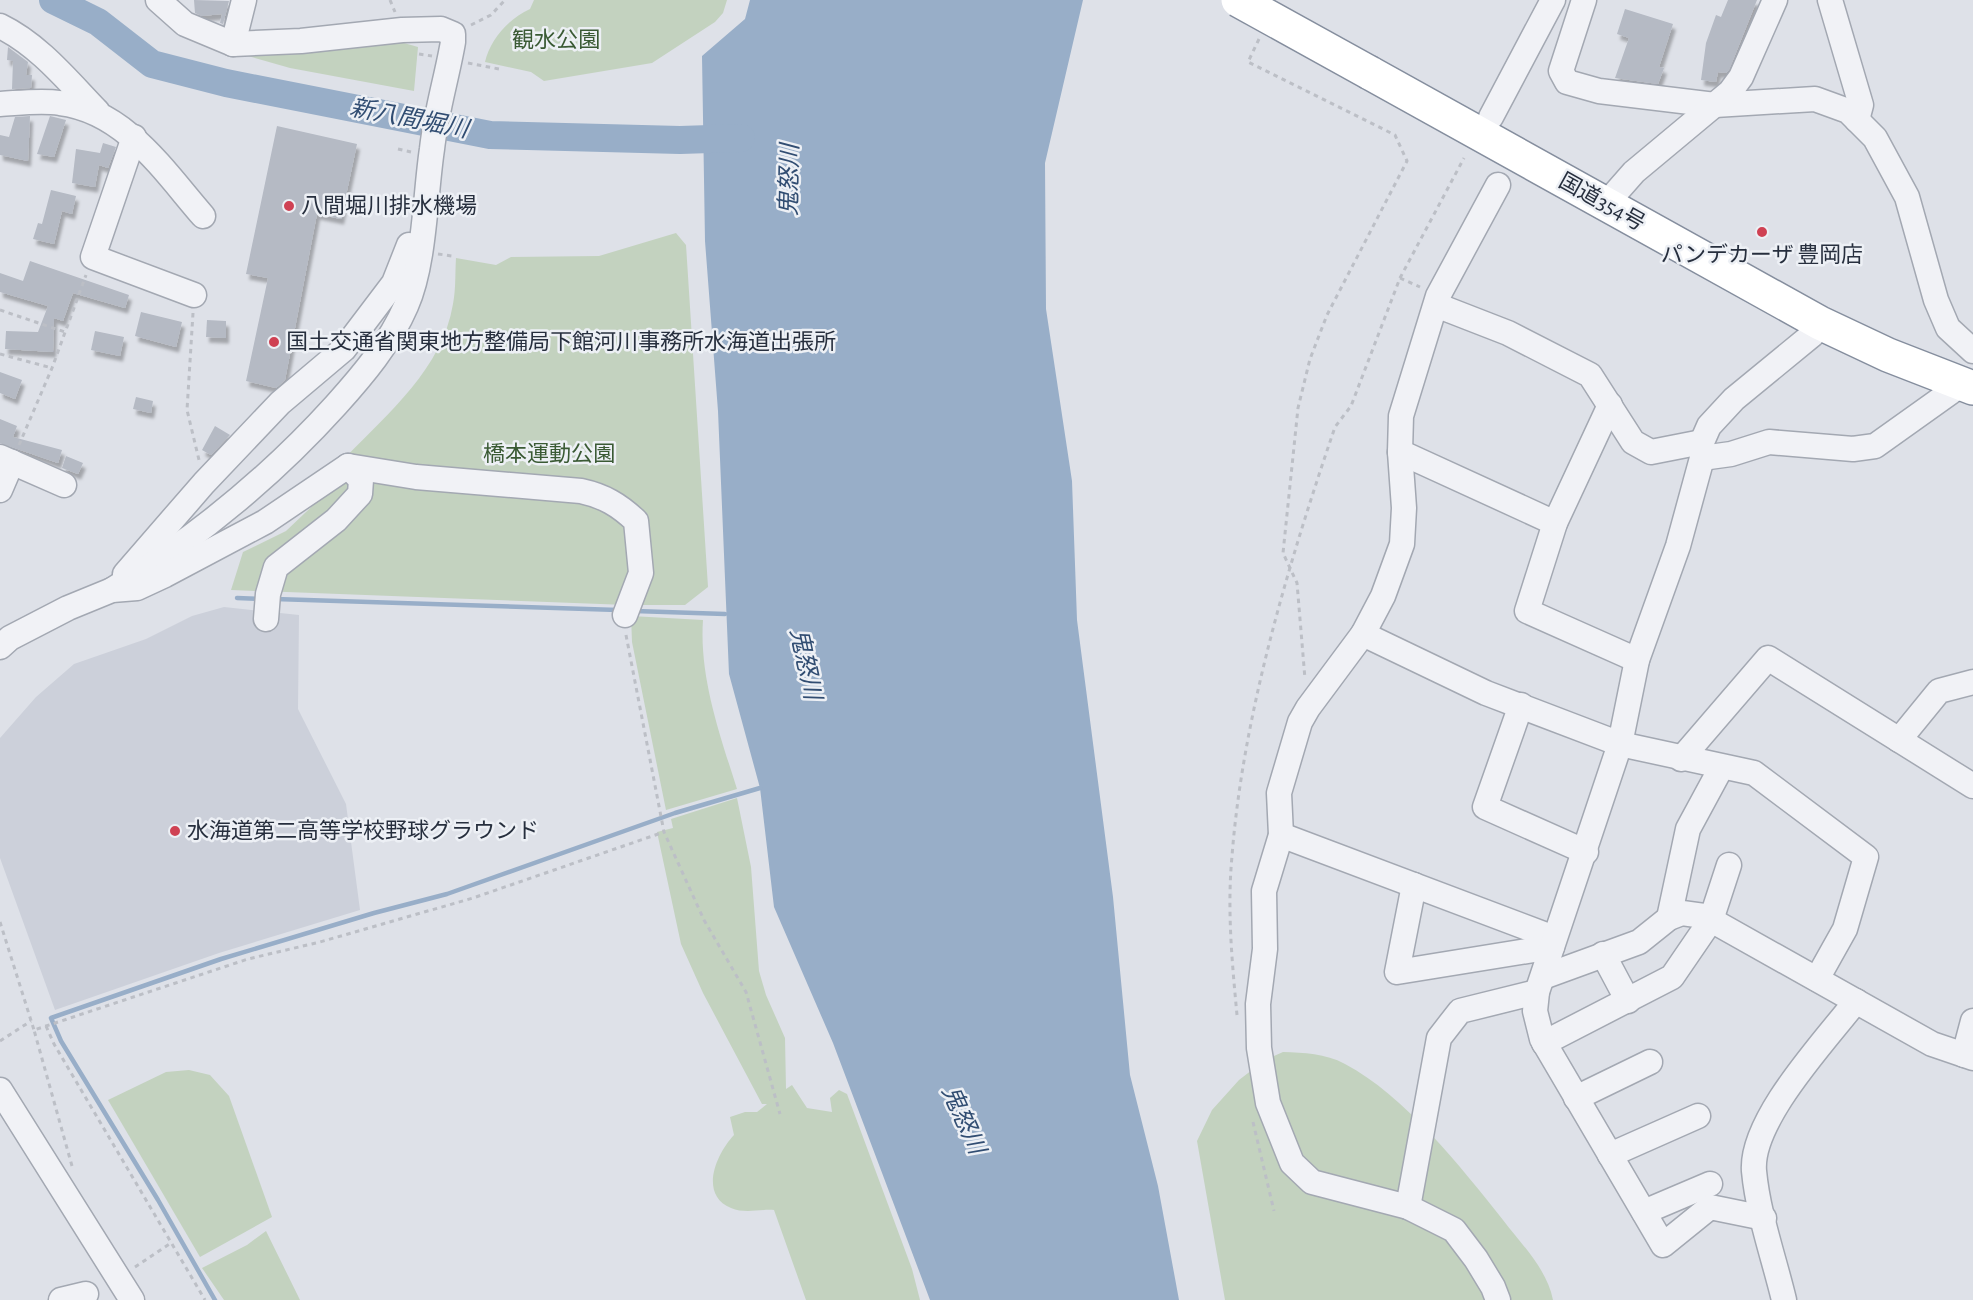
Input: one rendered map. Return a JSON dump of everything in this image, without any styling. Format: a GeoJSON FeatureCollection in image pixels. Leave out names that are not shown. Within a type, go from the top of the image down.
{"type":"FeatureCollection","features":[{"type":"Feature","properties":{"kind":"highway","name":"国道354号"},"geometry":{"type":"LineString","coordinates":[[1238,0],[1820,323],[1968,386]]}},
{"type":"Feature","properties":{"kind":"street"},"geometry":{"type":"LineString","coordinates":[[0,647],[10,638],[43,620],[112,590],[163,558],[254,486],[309,434],[367,369],[393,333],[407,304],[415,274],[432,146],[450,60],[453,34],[441,29],[402,30],[301,41],[233,44],[185,24],[158,0]]}},
{"type":"Feature","properties":{"kind":"street"},"geometry":{"type":"LineString","coordinates":[[233,44],[244,0]]}},
{"type":"Feature","properties":{"kind":"street"},"geometry":{"type":"LineString","coordinates":[[1491,117],[1553,0]]}},
{"type":"Feature","properties":{"kind":"street"},"geometry":{"type":"LineString","coordinates":[[1584,0],[1561,71],[1567,82],[1599,91],[1715,105],[1815,99],[1848,111],[1875,138],[1907,197],[1936,300],[1948,328],[1973,351]]}},
{"type":"Feature","properties":{"kind":"street"},"geometry":{"type":"LineString","coordinates":[[1605,205],[1634,172],[1730,92],[1741,77],[1775,0]]}},
{"type":"Feature","properties":{"kind":"street"},"geometry":{"type":"LineString","coordinates":[[1830,0],[1861,105],[1857,120]]}},
{"type":"Feature","properties":{"kind":"street"},"geometry":{"type":"LineString","coordinates":[[0,26],[16,34],[49,61],[97,111],[134,137],[203,216]]}},
{"type":"Feature","properties":{"kind":"street"},"geometry":{"type":"LineString","coordinates":[[0,104],[59,103],[97,111]]}},
{"type":"Feature","properties":{"kind":"street"},"geometry":{"type":"LineString","coordinates":[[134,137],[93,257],[194,295]]}},
{"type":"Feature","properties":{"kind":"street"},"geometry":{"type":"LineString","coordinates":[[1498,185],[1438,296],[1401,416],[1400,452],[1404,508],[1402,544],[1383,596],[1363,634],[1300,722],[1279,794],[1281,835],[1264,891],[1265,949],[1258,1004],[1259,1048],[1268,1103],[1292,1163],[1312,1182],[1408,1208],[1454,1230],[1476,1258],[1498,1300]]}},
{"type":"Feature","properties":{"kind":"street"},"geometry":{"type":"LineString","coordinates":[[112,590],[204,483],[280,403],[344,348],[369,319],[394,283],[426,198]]}},
{"type":"Feature","properties":{"kind":"street"},"geometry":{"type":"LineString","coordinates":[[1436,305],[1508,333],[1590,375],[1633,442],[1651,452],[1702,450],[1731,454],[1769,441],[1853,449],[1875,446],[1968,386]]}},
{"type":"Feature","properties":{"kind":"street"},"geometry":{"type":"LineString","coordinates":[[1764,1218],[1710,1207],[1663,1245],[1544,1043],[1535,1011],[1540,985],[1553,943],[1586,852],[1620,744],[1637,660],[1678,546],[1709,426],[1734,399],[1812,335],[1820,323]]}},
{"type":"Feature","properties":{"kind":"street"},"geometry":{"type":"LineString","coordinates":[[1610,405],[1556,523],[1527,611],[1637,660]]}},
{"type":"Feature","properties":{"kind":"street"},"geometry":{"type":"LineString","coordinates":[[1400,452],[1556,523]]}},
{"type":"Feature","properties":{"kind":"street"},"geometry":{"type":"LineString","coordinates":[[0,490],[6,459],[64,484]]}},
{"type":"Feature","properties":{"kind":"street"},"geometry":{"type":"LineString","coordinates":[[112,590],[137,588],[165,575],[265,522],[341,472],[581,491],[602,496],[636,521],[641,573],[626,610]]}},
{"type":"Feature","properties":{"kind":"street"},"geometry":{"type":"LineString","coordinates":[[267,606],[276,567],[336,520],[360,494],[361,480],[341,472]]}},
{"type":"Feature","properties":{"kind":"street"},"geometry":{"type":"LineString","coordinates":[[1363,634],[1486,693],[1620,744],[1721,768],[1754,772],[1866,857],[1845,928],[1817,980]]}},
{"type":"Feature","properties":{"kind":"street"},"geometry":{"type":"LineString","coordinates":[[1681,759],[1768,658],[1973,786]]}},
{"type":"Feature","properties":{"kind":"street"},"geometry":{"type":"LineString","coordinates":[[1899,740],[1939,690],[1973,682]]}},
{"type":"Feature","properties":{"kind":"street"},"geometry":{"type":"LineString","coordinates":[[1521,705],[1485,807],[1586,852]]}},
{"type":"Feature","properties":{"kind":"street"},"geometry":{"type":"LineString","coordinates":[[1669,918],[1675,878],[1688,829],[1721,768]]}},
{"type":"Feature","properties":{"kind":"street"},"geometry":{"type":"LineString","coordinates":[[1281,835],[1414,885],[1553,943]]}},
{"type":"Feature","properties":{"kind":"street"},"geometry":{"type":"LineString","coordinates":[[1544,1043],[1672,977],[1711,920],[1729,865]]}},
{"type":"Feature","properties":{"kind":"street"},"geometry":{"type":"LineString","coordinates":[[1414,885],[1397,972],[1553,943]]}},
{"type":"Feature","properties":{"kind":"street"},"geometry":{"type":"LineString","coordinates":[[1408,1208],[1439,1038],[1460,1011],[1540,985],[1603,954],[1639,942],[1669,918],[1682,913],[1711,920],[1932,1044],[1969,1056],[1973,1021]]}},
{"type":"Feature","properties":{"kind":"street"},"geometry":{"type":"LineString","coordinates":[[1603,954],[1628,1001]]}},
{"type":"Feature","properties":{"kind":"street"},"geometry":{"type":"LineString","coordinates":[[1784,1300],[1754,1169],[1759,1142],[1777,1103],[1856,1001]]}},
{"type":"Feature","properties":{"kind":"street"},"geometry":{"type":"LineString","coordinates":[[1576,1098],[1650,1062]]}},
{"type":"Feature","properties":{"kind":"street"},"geometry":{"type":"LineString","coordinates":[[0,1090],[132,1300]]}},
{"type":"Feature","properties":{"kind":"street"},"geometry":{"type":"LineString","coordinates":[[1610,1155],[1698,1116]]}},
{"type":"Feature","properties":{"kind":"street"},"geometry":{"type":"LineString","coordinates":[[1644,1212],[1710,1184]]}},
{"type":"Feature","properties":{"kind":"street"},"geometry":{"type":"LineString","coordinates":[[61,1300],[87,1294]]}},
{"type":"Feature","properties":{"kind":"path"},"geometry":{"type":"LineString","coordinates":[[453,34],[491,15],[505,0]]}},
{"type":"Feature","properties":{"kind":"path"},"geometry":{"type":"LineString","coordinates":[[1261,34],[1248,62],[1395,135],[1407,161],[1327,315],[1310,359],[1298,408],[1283,554],[1297,583],[1308,708]]}},
{"type":"Feature","properties":{"kind":"path"},"geometry":{"type":"LineString","coordinates":[[450,60],[499,69]]}},
{"type":"Feature","properties":{"kind":"path"},"geometry":{"type":"LineString","coordinates":[[1282,600],[1335,428],[1351,406],[1383,327],[1390,301],[1464,158]]}},
{"type":"Feature","properties":{"kind":"path"},"geometry":{"type":"LineString","coordinates":[[6,459],[52,368],[93,257]]}},
{"type":"Feature","properties":{"kind":"path"},"geometry":{"type":"LineString","coordinates":[[194,295],[187,410],[204,483]]}},
{"type":"Feature","properties":{"kind":"path"},"geometry":{"type":"LineString","coordinates":[[0,310],[65,332]]}},
{"type":"Feature","properties":{"kind":"path"},"geometry":{"type":"LineString","coordinates":[[0,354],[52,368]]}},
{"type":"Feature","properties":{"kind":"path"},"geometry":{"type":"LineString","coordinates":[[626,610],[626,637],[664,832],[704,920],[746,992],[780,1114]]}},
{"type":"Feature","properties":{"kind":"path"},"geometry":{"type":"LineString","coordinates":[[34,1030],[248,959],[320,942],[473,898],[664,832]]}},
{"type":"Feature","properties":{"kind":"path"},"geometry":{"type":"LineString","coordinates":[[0,922],[75,1173]]}},
{"type":"Feature","properties":{"kind":"path"},"geometry":{"type":"LineString","coordinates":[[0,1041],[31,1021]]}},
{"type":"Feature","properties":{"kind":"path"},"geometry":{"type":"LineString","coordinates":[[46,1026],[54,1044],[205,1300]]}},
{"type":"Feature","properties":{"kind":"path"},"geometry":{"type":"LineString","coordinates":[[118,1278],[171,1243]]}},
{"type":"Feature","properties":{"kind":"shaded area","name":"水海道第二高等学校野球グラウンド"},"geometry":{"type":"Polygon","coordinates":[[[224,607],[299,615],[298,709],[346,804],[360,910],[219,953],[55,1010],[0,858],[0,738],[36,697],[74,664],[146,639],[192,616],[224,607]]]}},
{"type":"Feature","properties":{"kind":"green space","name":"観水公園"},"geometry":{"type":"Polygon","coordinates":[[[534,0],[727,0],[723,13],[715,22],[652,63],[544,81],[531,72],[485,62],[491,46],[501,31],[514,18],[530,9],[534,0]]]}},
{"type":"Feature","properties":{"kind":"green space"},"geometry":{"type":"Polygon","coordinates":[[[397,41],[418,47],[414,91],[290,68],[227,50],[397,41]]]}},
{"type":"Feature","properties":{"kind":"green space","name":"橋本運動公園"},"geometry":{"type":"Polygon","coordinates":[[[676,233],[686,245],[708,587],[685,605],[627,605],[231,590],[243,552],[286,531],[345,475],[346,457],[396,406],[426,369],[447,327],[454,298],[456,258],[496,265],[511,257],[599,256],[676,233]]]}},
{"type":"Feature","properties":{"kind":"green space"},"geometry":{"type":"Polygon","coordinates":[[[631,616],[703,620],[704,663],[712,706],[737,789],[666,810],[632,642],[631,616]]]}},
{"type":"Feature","properties":{"kind":"green space"},"geometry":{"type":"Polygon","coordinates":[[[737,798],[751,867],[759,971],[766,995],[785,1038],[786,1089],[792,1085],[807,1108],[832,1112],[830,1098],[839,1090],[847,1094],[912,1269],[920,1300],[806,1300],[774,1210],[736,1210],[721,1202],[715,1193],[713,1183],[717,1162],[734,1135],[730,1117],[745,1112],[757,1112],[767,1104],[762,1104],[703,993],[681,944],[657,832],[673,828],[671,819],[737,798]]]}},
{"type":"Feature","properties":{"kind":"green space"},"geometry":{"type":"Polygon","coordinates":[[[1283,1052],[1314,1054],[1337,1060],[1367,1077],[1410,1113],[1469,1178],[1526,1248],[1540,1268],[1553,1300],[1225,1300],[1197,1141],[1212,1110],[1239,1080],[1265,1060],[1283,1052]]]}},
{"type":"Feature","properties":{"kind":"green space"},"geometry":{"type":"Polygon","coordinates":[[[189,1070],[210,1075],[229,1096],[272,1217],[200,1257],[108,1100],[166,1072],[189,1070]]]}},
{"type":"Feature","properties":{"kind":"green space"},"geometry":{"type":"Polygon","coordinates":[[[266,1231],[300,1300],[224,1300],[202,1268],[247,1245],[266,1231]]]}},
{"type":"Feature","properties":{"kind":"water","name":"鬼怒川"},"geometry":{"type":"Polygon","coordinates":[[[750,0],[1083,0],[1045,163],[1046,309],[1072,481],[1077,620],[1113,897],[1130,1075],[1158,1186],[1179,1300],[930,1300],[833,1043],[774,907],[760,788],[729,674],[718,411],[705,241],[702,56],[745,19],[750,0]]]}},
{"type":"Feature","properties":{"kind":"building"},"geometry":{"type":"Polygon","coordinates":[[[194,0],[229,1],[223,24],[220,23],[222,14],[202,16],[195,13],[194,0]]]}},
{"type":"Feature","properties":{"kind":"building"},"geometry":{"type":"Polygon","coordinates":[[[1728,0],[1757,0],[1729,70],[1726,73],[1718,72],[1716,82],[1701,80],[1706,43],[1716,15],[1721,17],[1728,0]]]}},
{"type":"Feature","properties":{"kind":"building"},"geometry":{"type":"Polygon","coordinates":[[[1625,9],[1673,24],[1659,67],[1664,68],[1658,84],[1615,78],[1629,38],[1617,34],[1625,9]]]}},
{"type":"Feature","properties":{"kind":"building"},"geometry":{"type":"Polygon","coordinates":[[[8,47],[28,62],[26,75],[32,75],[31,88],[12,89],[13,61],[7,60],[8,47]]]}},
{"type":"Feature","properties":{"kind":"building"},"geometry":{"type":"Polygon","coordinates":[[[30,116],[28,161],[0,155],[0,135],[9,137],[15,117],[30,116]]]}},
{"type":"Feature","properties":{"kind":"building"},"geometry":{"type":"Polygon","coordinates":[[[50,116],[66,120],[54,157],[37,154],[50,116]]]}},
{"type":"Feature","properties":{"kind":"building"},"geometry":{"type":"Polygon","coordinates":[[[277,126],[357,144],[341,219],[317,214],[285,380],[276,388],[246,381],[268,278],[246,274],[277,126]]]}},
{"type":"Feature","properties":{"kind":"building"},"geometry":{"type":"Polygon","coordinates":[[[103,143],[116,147],[108,168],[99,165],[95,187],[72,183],[76,149],[100,153],[103,143]]]}},
{"type":"Feature","properties":{"kind":"building"},"geometry":{"type":"Polygon","coordinates":[[[51,190],[76,196],[72,214],[62,211],[54,244],[33,239],[38,223],[42,224],[51,190]]]}},
{"type":"Feature","properties":{"kind":"building"},"geometry":{"type":"Polygon","coordinates":[[[30,261],[129,295],[125,308],[73,293],[63,321],[54,318],[53,352],[5,349],[6,331],[38,332],[48,306],[0,292],[0,273],[23,281],[30,261]]]}},
{"type":"Feature","properties":{"kind":"building"},"geometry":{"type":"Polygon","coordinates":[[[141,312],[182,322],[176,347],[135,336],[141,312]]]}},
{"type":"Feature","properties":{"kind":"building"},"geometry":{"type":"Polygon","coordinates":[[[207,320],[226,321],[226,338],[206,337],[207,320]]]}},
{"type":"Feature","properties":{"kind":"building"},"geometry":{"type":"Polygon","coordinates":[[[95,331],[124,337],[120,356],[91,350],[95,331]]]}},
{"type":"Feature","properties":{"kind":"building"},"geometry":{"type":"Polygon","coordinates":[[[0,372],[22,380],[15,399],[0,393],[0,372]]]}},
{"type":"Feature","properties":{"kind":"building"},"geometry":{"type":"Polygon","coordinates":[[[136,397],[153,401],[151,413],[133,409],[136,397]]]}},
{"type":"Feature","properties":{"kind":"building"},"geometry":{"type":"Polygon","coordinates":[[[0,419],[17,426],[13,437],[62,450],[58,463],[0,443],[0,419]]]}},
{"type":"Feature","properties":{"kind":"building"},"geometry":{"type":"Polygon","coordinates":[[[215,426],[230,435],[211,455],[202,450],[215,426]]]}},
{"type":"Feature","properties":{"kind":"building"},"geometry":{"type":"Polygon","coordinates":[[[66,456],[83,463],[78,474],[62,468],[66,456]]]}},
{"type":"Feature","properties":{"kind":"waterway","name":"新八間堀川"},"geometry":{"type":"LineString","coordinates":[[53,0],[98,22],[152,64],[226,83],[490,135],[680,140],[741,138]]}},
{"type":"Feature","properties":{"kind":"waterway"},"geometry":{"type":"LineString","coordinates":[[237,598],[261,599]]}},
{"type":"Feature","properties":{"kind":"waterway"},"geometry":{"type":"LineString","coordinates":[[275,599],[618,610]]}},
{"type":"Feature","properties":{"kind":"waterway"},"geometry":{"type":"LineString","coordinates":[[635,611],[725,614]]}},
{"type":"Feature","properties":{"kind":"waterway"},"geometry":{"type":"LineString","coordinates":[[215,1300],[158,1200],[61,1041],[51,1018],[221,959],[374,913],[447,894],[675,813],[760,788]]}},
{"type":"Feature","properties":{"kind":"place","name":"八間堀川排水機場"},"geometry":{"type":"Point","coordinates":[289,206]}},
{"type":"Feature","properties":{"kind":"place","name":"パンデカーザ 豊岡店"},"geometry":{"type":"Point","coordinates":[1762,232]}},
{"type":"Feature","properties":{"kind":"place","name":"国土交通省関東地方整備局下館河川事務所水海道出張所"},"geometry":{"type":"Point","coordinates":[274,342]}},
{"type":"Feature","properties":{"kind":"place","name":"水海道第二高等学校野球グラウンド"},"geometry":{"type":"Point","coordinates":[175,831]}}]}
